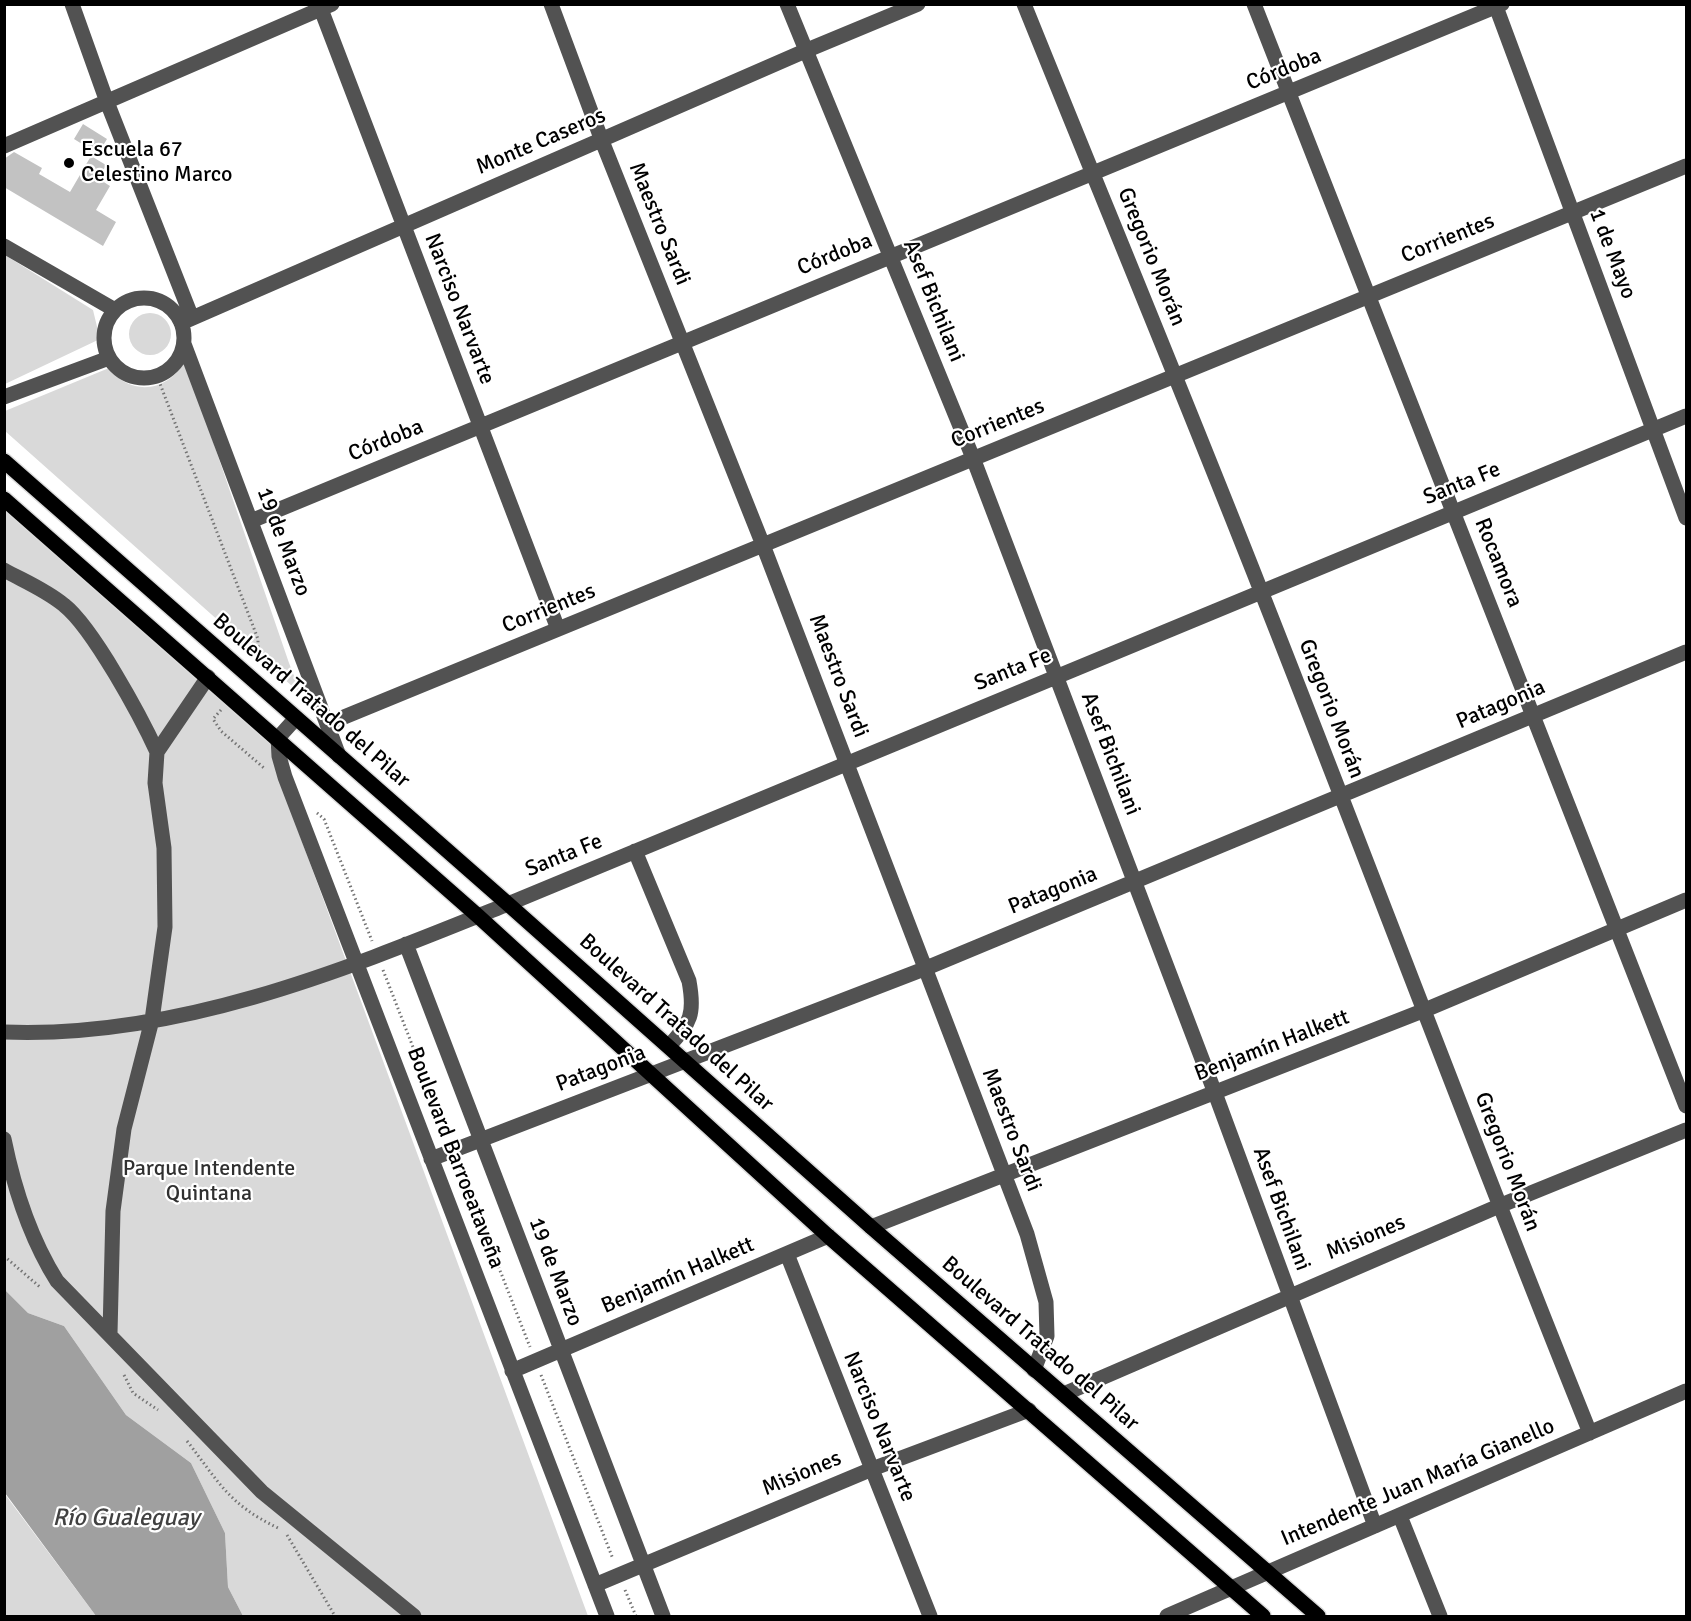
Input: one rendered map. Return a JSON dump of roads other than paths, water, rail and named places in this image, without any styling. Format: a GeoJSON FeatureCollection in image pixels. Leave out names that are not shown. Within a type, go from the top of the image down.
{"type":"FeatureCollection","features":[{"type":"Feature","properties":{"kind":"main road","name":"Boulevard Tratado del Pilar"},"geometry":{"type":"LineString","coordinates":[[4,461],[508,903],[871,1227],[1318,1617]]}},
{"type":"Feature","properties":{"kind":"main road"},"geometry":{"type":"LineString","coordinates":[[4,499],[401,847],[828,1236],[1263,1617]]}},
{"type":"Feature","properties":{"kind":"main road"},"geometry":{"type":"LineString","coordinates":[[208,677],[225,655]]}},
{"type":"Feature","properties":{"kind":"main road"},"geometry":{"type":"LineString","coordinates":[[401,847],[418,825]]}},
{"type":"Feature","properties":{"kind":"street"},"geometry":{"type":"LineString","coordinates":[[72,4],[187,321],[184,344],[176,363],[154,377],[140,378],[125,374],[109,358],[104,336],[107,322],[115,310],[126,302],[138,298],[152,298],[187,321]]}},
{"type":"Feature","properties":{"kind":"street","name":"Maestro Sardi"},"geometry":{"type":"LineString","coordinates":[[551,4],[602,141],[763,545],[1027,1234],[1046,1302],[1047,1336],[1034,1370]]}},
{"type":"Feature","properties":{"kind":"street","name":"Asef Bichilani"},"geometry":{"type":"LineString","coordinates":[[787,4],[973,458],[1215,1093],[1375,1526]]}},
{"type":"Feature","properties":{"kind":"street","name":"Monte Caseros"},"geometry":{"type":"LineString","coordinates":[[187,321],[403,225],[918,4]]}},
{"type":"Feature","properties":{"kind":"street","name":"Gregorio Morán"},"geometry":{"type":"LineString","coordinates":[[1024,4],[1262,592],[1425,1010],[1498,1206],[1590,1433]]}},
{"type":"Feature","properties":{"kind":"street","name":"Rocamora"},"geometry":{"type":"LineString","coordinates":[[1254,4],[1686,1106]]}},
{"type":"Feature","properties":{"kind":"street","name":"Córdoba"},"geometry":{"type":"LineString","coordinates":[[251,521],[1498,5]]}},
{"type":"Feature","properties":{"kind":"street","name":"1 de Mayo"},"geometry":{"type":"LineString","coordinates":[[1498,5],[1572,213],[1686,519]]}},
{"type":"Feature","properties":{"kind":"street"},"geometry":{"type":"LineString","coordinates":[[4,146],[324,6]]}},
{"type":"Feature","properties":{"kind":"street","name":"Narciso Narvarte"},"geometry":{"type":"LineString","coordinates":[[324,6],[403,225],[558,629]]}},
{"type":"Feature","properties":{"kind":"street","name":"Corrientes"},"geometry":{"type":"LineString","coordinates":[[327,724],[1686,166]]}},
{"type":"Feature","properties":{"kind":"street"},"geometry":{"type":"LineString","coordinates":[[4,246],[115,310]]}},
{"type":"Feature","properties":{"kind":"street","name":"19 de Marzo"},"geometry":{"type":"LineString","coordinates":[[184,344],[339,756]]}},
{"type":"Feature","properties":{"kind":"street"},"geometry":{"type":"LineString","coordinates":[[4,397],[109,358]]}},
{"type":"Feature","properties":{"kind":"street","name":"Santa Fe"},"geometry":{"type":"LineString","coordinates":[[4,1032],[76,1033],[152,1020],[213,1007],[356,963],[478,916],[1686,416]]}},
{"type":"Feature","properties":{"kind":"street"},"geometry":{"type":"LineString","coordinates":[[7,573],[66,606],[92,638],[141,720],[157,752],[155,783],[164,848],[165,927],[152,1020],[124,1129],[113,1211],[109,1282],[110,1333]]}},
{"type":"Feature","properties":{"kind":"street","name":"Patagonia"},"geometry":{"type":"LineString","coordinates":[[431,1159],[924,969],[1686,652]]}},
{"type":"Feature","properties":{"kind":"street"},"geometry":{"type":"LineString","coordinates":[[157,752],[208,677]]}},
{"type":"Feature","properties":{"kind":"street"},"geometry":{"type":"LineString","coordinates":[[278,738],[296,718]]}},
{"type":"Feature","properties":{"kind":"street","name":"Boulevard Barroeataveña"},"geometry":{"type":"LineString","coordinates":[[278,738],[279,756],[285,777],[607,1617]]}},
{"type":"Feature","properties":{"kind":"street"},"geometry":{"type":"LineString","coordinates":[[635,851],[688,981],[693,1002],[687,1026],[669,1046]]}},
{"type":"Feature","properties":{"kind":"street","name":"Benjamín Halkett"},"geometry":{"type":"LineString","coordinates":[[871,1227],[1425,1010],[1686,900]]}},
{"type":"Feature","properties":{"kind":"street","name":"19 de Marzo"},"geometry":{"type":"LineString","coordinates":[[406,944],[663,1617]]}},
{"type":"Feature","properties":{"kind":"street","name":"Misiones"},"geometry":{"type":"LineString","coordinates":[[1065,1394],[1498,1206],[1686,1130]]}},
{"type":"Feature","properties":{"kind":"street"},"geometry":{"type":"LineString","coordinates":[[4,1139],[11,1170],[39,1253],[57,1281],[262,1492],[414,1617]]}},
{"type":"Feature","properties":{"kind":"street","name":"Benjamín Halkett"},"geometry":{"type":"LineString","coordinates":[[512,1371],[828,1236]]}},
{"type":"Feature","properties":{"kind":"street","name":"Narciso Narvarte"},"geometry":{"type":"LineString","coordinates":[[787,1254],[930,1617]]}},
{"type":"Feature","properties":{"kind":"street","name":"Intendente Juan María Gianello"},"geometry":{"type":"LineString","coordinates":[[1167,1617],[1686,1391]]}},
{"type":"Feature","properties":{"kind":"street","name":"Misiones"},"geometry":{"type":"LineString","coordinates":[[595,1585],[872,1469],[1029,1410]]}},
{"type":"Feature","properties":{"kind":"street"},"geometry":{"type":"LineString","coordinates":[[1400,1515],[1440,1617]]}},
{"type":"Feature","properties":{"kind":"water","name":"Río Gualeguay"},"geometry":{"type":"Polygon","coordinates":[[[5,1290],[28,1313],[64,1326],[126,1415],[191,1463],[225,1533],[228,1587],[243,1616],[96,1616],[5,1493],[5,1290]]]}},
{"type":"Feature","properties":{"kind":"place","name":"Escuela 67 Celestino Marco"},"geometry":{"type":"Point","coordinates":[69,163]}},
{"type":"Feature","properties":{"kind":"park label","name":"Parque Intendente Quintana"},"geometry":{"type":"Point","coordinates":[209,1182]}}]}
